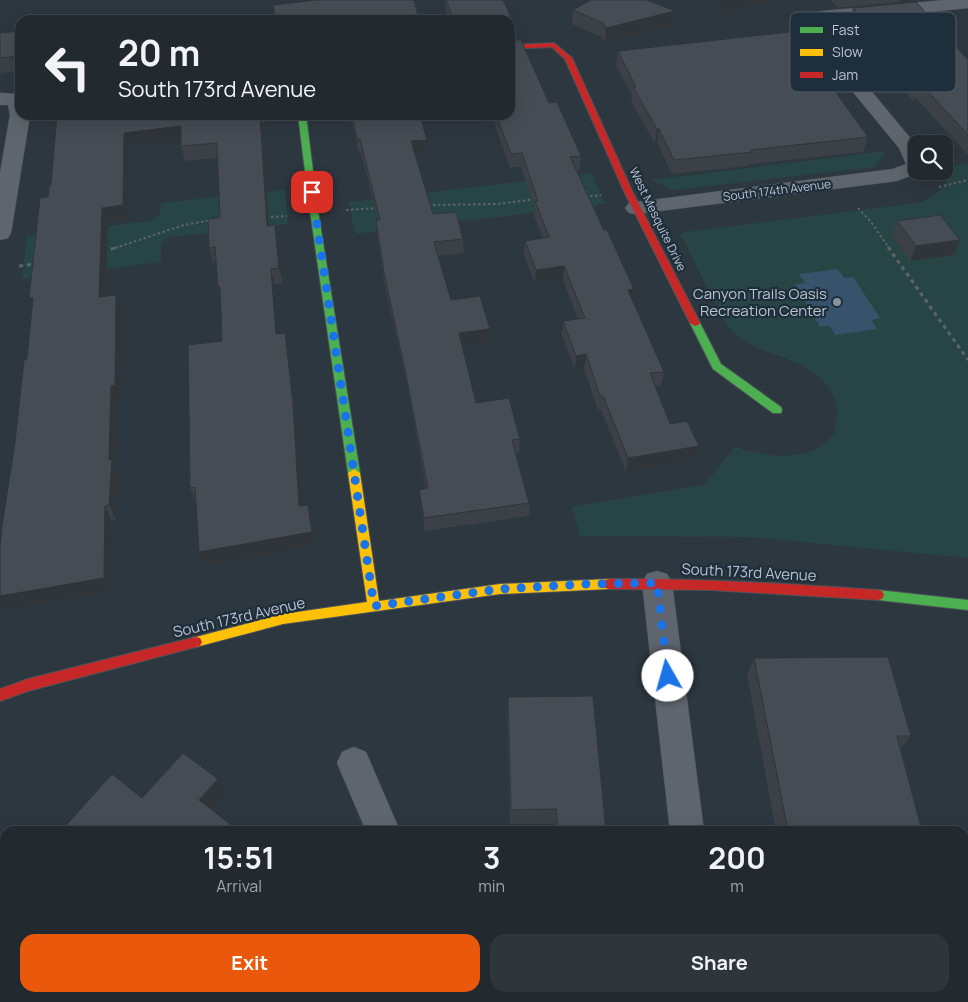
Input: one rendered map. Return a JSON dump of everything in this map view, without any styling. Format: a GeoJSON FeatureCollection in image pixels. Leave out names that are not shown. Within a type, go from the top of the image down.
{"type":"FeatureCollection","features":[{"type":"Feature","properties":{"kind":"street"},"geometry":{"type":"LineString","coordinates":[[868,12],[968,3]]}},
{"type":"Feature","properties":{"kind":"street","name":"West Mesquite Drive"},"geometry":{"type":"LineString","coordinates":[[515,47],[554,45],[568,58],[636,208],[717,366],[777,410]]}},
{"type":"Feature","properties":{"kind":"street"},"geometry":{"type":"LineString","coordinates":[[862,92],[908,147]]}},
{"type":"Feature","properties":{"kind":"street"},"geometry":{"type":"LineString","coordinates":[[0,233],[14,107]]}},
{"type":"Feature","properties":{"kind":"street"},"geometry":{"type":"LineString","coordinates":[[303,120],[314,211],[374,606]]}},
{"type":"Feature","properties":{"kind":"street","name":"South 174th Avenue"},"geometry":{"type":"LineString","coordinates":[[636,208],[898,175],[908,169]]}},
{"type":"Feature","properties":{"kind":"street"},"geometry":{"type":"LineString","coordinates":[[657,583],[686,826]]}},
{"type":"Feature","properties":{"kind":"street","name":"South 173rd Avenue"},"geometry":{"type":"LineString","coordinates":[[0,695],[28,685],[283,619],[500,589],[586,584],[657,583],[746,586],[903,597],[968,605]]}},
{"type":"Feature","properties":{"kind":"street"},"geometry":{"type":"LineString","coordinates":[[354,764],[381,826]]}},
{"type":"Feature","properties":{"kind":"path"},"geometry":{"type":"LineString","coordinates":[[939,187],[968,180]]}},
{"type":"Feature","properties":{"kind":"path"},"geometry":{"type":"LineString","coordinates":[[579,197],[607,194]]}},
{"type":"Feature","properties":{"kind":"path"},"geometry":{"type":"LineString","coordinates":[[423,205],[497,204],[540,199]]}},
{"type":"Feature","properties":{"kind":"path"},"geometry":{"type":"LineString","coordinates":[[346,210],[377,208]]}},
{"type":"Feature","properties":{"kind":"path"},"geometry":{"type":"LineString","coordinates":[[858,208],[871,222],[968,360]]}},
{"type":"Feature","properties":{"kind":"path"},"geometry":{"type":"LineString","coordinates":[[259,218],[295,216]]}},
{"type":"Feature","properties":{"kind":"path"},"geometry":{"type":"LineString","coordinates":[[94,254],[155,233],[201,221],[220,220]]}},
{"type":"Feature","properties":{"kind":"path"},"geometry":{"type":"LineString","coordinates":[[19,266],[37,264]]}},
{"type":"Feature","properties":{"kind":"green space"},"geometry":{"type":"Polygon","coordinates":[[[886,151],[875,167],[674,190],[650,180],[886,151]]]}},
{"type":"Feature","properties":{"kind":"green space"},"geometry":{"type":"Polygon","coordinates":[[[968,164],[968,558],[751,537],[580,536],[572,507],[704,485],[735,447],[747,451],[774,455],[802,454],[815,450],[825,443],[835,431],[837,407],[834,397],[826,384],[803,366],[750,344],[738,337],[728,327],[680,236],[685,232],[918,203],[936,194],[948,180],[953,180],[953,166],[968,164]]]}},
{"type":"Feature","properties":{"kind":"green space"},"geometry":{"type":"Polygon","coordinates":[[[592,173],[605,204],[355,234],[349,202],[592,173]]]}},
{"type":"Feature","properties":{"kind":"green space"},"geometry":{"type":"Polygon","coordinates":[[[285,190],[288,224],[169,237],[161,243],[161,262],[22,279],[27,236],[150,221],[160,214],[161,203],[285,190]]]}},
{"type":"Feature","properties":{"kind":"water"},"geometry":{"type":"Polygon","coordinates":[[[838,269],[844,278],[853,277],[880,318],[871,320],[877,329],[835,335],[829,325],[820,327],[795,284],[805,283],[799,274],[838,269]]]}},
{"type":"Feature","properties":{"kind":"building"},"geometry":{"type":"Polygon","coordinates":[[[316,0],[414,0],[418,15],[275,15],[273,5],[316,0]]]}},
{"type":"Feature","properties":{"kind":"building"},"geometry":{"type":"Polygon","coordinates":[[[446,0],[503,0],[510,15],[452,15],[446,0]]]}},
{"type":"Feature","properties":{"kind":"building"},"geometry":{"type":"Polygon","coordinates":[[[591,0],[647,0],[675,11],[606,28],[603,23],[573,10],[591,0]]]}},
{"type":"Feature","properties":{"kind":"building"},"geometry":{"type":"Polygon","coordinates":[[[916,2],[925,12],[856,12],[853,8],[916,2]]]}},
{"type":"Feature","properties":{"kind":"building"},"geometry":{"type":"Polygon","coordinates":[[[15,32],[15,56],[0,58],[0,33],[15,32]]]}},
{"type":"Feature","properties":{"kind":"building"},"geometry":{"type":"Polygon","coordinates":[[[789,32],[790,92],[836,92],[868,137],[674,160],[659,129],[657,129],[633,87],[636,87],[618,51],[789,32]]]}},
{"type":"Feature","properties":{"kind":"building"},"geometry":{"type":"Polygon","coordinates":[[[515,40],[521,40],[549,103],[557,102],[581,156],[570,157],[634,289],[628,290],[664,372],[650,373],[670,424],[687,421],[699,446],[628,458],[603,396],[600,396],[586,354],[576,356],[563,321],[585,318],[564,266],[536,270],[525,241],[549,237],[535,201],[538,201],[522,153],[511,154],[498,120],[515,120],[515,40]]]}},
{"type":"Feature","properties":{"kind":"building"},"geometry":{"type":"Polygon","coordinates":[[[956,47],[968,60],[968,135],[928,92],[956,92],[956,47]]]}},
{"type":"Feature","properties":{"kind":"building"},"geometry":{"type":"Polygon","coordinates":[[[57,120],[260,120],[267,226],[275,225],[279,268],[271,269],[276,334],[285,333],[293,403],[299,506],[308,505],[312,532],[199,552],[195,487],[190,488],[188,345],[222,341],[220,287],[218,287],[215,247],[209,248],[208,219],[220,218],[217,143],[181,146],[181,126],[124,133],[123,205],[102,208],[99,297],[116,295],[115,385],[111,386],[109,460],[112,459],[109,505],[105,506],[104,578],[0,596],[2,526],[15,442],[24,360],[27,359],[33,298],[29,298],[40,198],[48,197],[49,186],[51,185],[57,120]]]}},
{"type":"Feature","properties":{"kind":"building"},"geometry":{"type":"Polygon","coordinates":[[[353,120],[421,120],[427,140],[411,141],[433,214],[456,212],[463,239],[434,242],[451,300],[480,296],[490,329],[459,333],[476,403],[509,398],[520,439],[512,440],[529,503],[424,518],[419,490],[428,488],[384,273],[376,220],[380,220],[360,139],[357,139],[353,120]]]}},
{"type":"Feature","properties":{"kind":"building"},"geometry":{"type":"Polygon","coordinates":[[[940,215],[960,240],[916,246],[897,221],[940,215]]]}},
{"type":"Feature","properties":{"kind":"building"},"geometry":{"type":"Polygon","coordinates":[[[888,657],[911,736],[897,736],[921,826],[787,826],[754,658],[888,657]]]}},
{"type":"Feature","properties":{"kind":"building"},"geometry":{"type":"Polygon","coordinates":[[[593,696],[606,826],[558,826],[556,809],[511,810],[508,697],[593,696]]]}},
{"type":"Feature","properties":{"kind":"building"},"geometry":{"type":"Polygon","coordinates":[[[183,753],[218,779],[199,800],[233,826],[65,826],[112,774],[142,798],[183,753]]]}},
{"type":"Feature","properties":{"kind":"traffic: fast"},"geometry":{"type":"LineString","coordinates":[[303,120],[314,211],[354,473]]}},
{"type":"Feature","properties":{"kind":"traffic: fast"},"geometry":{"type":"LineString","coordinates":[[695,323],[717,366],[777,410]]}},
{"type":"Feature","properties":{"kind":"traffic: fast"},"geometry":{"type":"LineString","coordinates":[[878,595],[968,605]]}},
{"type":"Feature","properties":{"kind":"traffic: slow"},"geometry":{"type":"LineString","coordinates":[[354,473],[374,606]]}},
{"type":"Feature","properties":{"kind":"traffic: slow"},"geometry":{"type":"LineString","coordinates":[[196,642],[283,619],[500,589],[609,584]]}},
{"type":"Feature","properties":{"kind":"traffic: jam"},"geometry":{"type":"LineString","coordinates":[[515,47],[554,45],[568,58],[628,191],[695,323]]}},
{"type":"Feature","properties":{"kind":"traffic: jam"},"geometry":{"type":"LineString","coordinates":[[609,584],[710,585],[878,595]]}},
{"type":"Feature","properties":{"kind":"traffic: jam"},"geometry":{"type":"LineString","coordinates":[[0,695],[28,685],[196,642]]}},
{"type":"Feature","properties":{"kind":"place","name":"Canyon Trails Oasis Recreation Center"},"geometry":{"type":"Point","coordinates":[837,302]}},
{"type":"Feature","properties":{"kind":"route"},"geometry":{"type":"LineString","coordinates":[[312,192],[374,606],[500,589],[586,584],[657,583],[668,676]]}}]}
